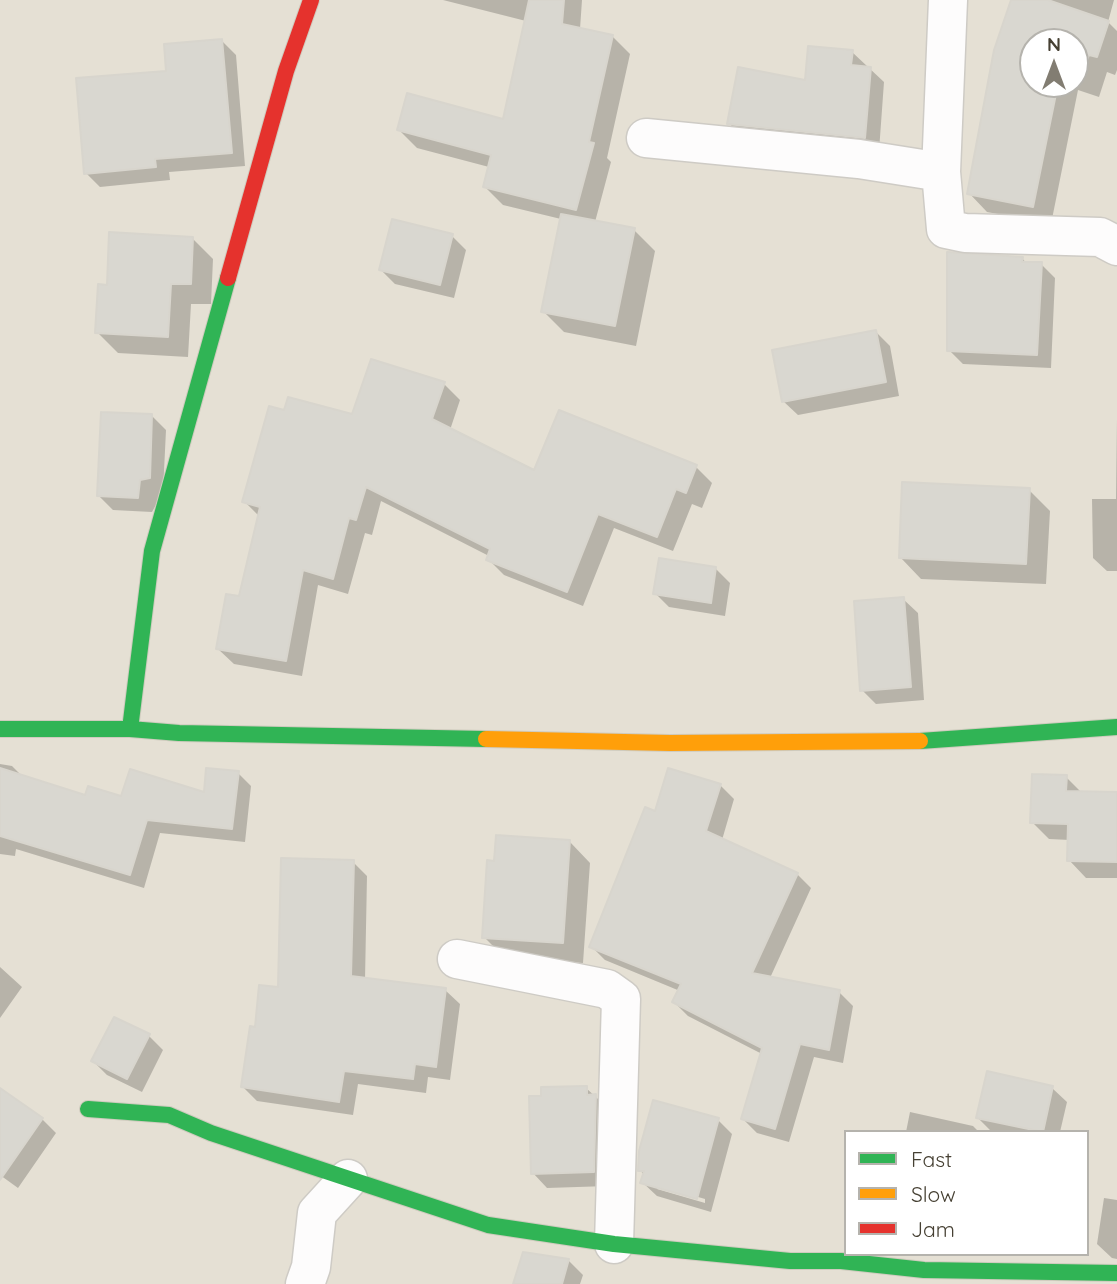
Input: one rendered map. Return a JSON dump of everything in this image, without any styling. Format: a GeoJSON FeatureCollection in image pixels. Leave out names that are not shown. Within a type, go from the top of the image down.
{"type":"FeatureCollection","features":[{"type":"Feature","properties":{"kind":"street"},"geometry":{"type":"LineString","coordinates":[[131,729],[152,551],[286,71],[311,0]]}},
{"type":"Feature","properties":{"kind":"street"},"geometry":{"type":"LineString","coordinates":[[948,0],[941,172],[946,229],[965,233],[1100,237],[1117,246]]}},
{"type":"Feature","properties":{"kind":"street"},"geometry":{"type":"LineString","coordinates":[[646,138],[859,159],[941,172]]}},
{"type":"Feature","properties":{"kind":"street"},"geometry":{"type":"LineString","coordinates":[[0,729],[131,729],[179,733],[670,743],[950,741],[1117,727]]}},
{"type":"Feature","properties":{"kind":"street"},"geometry":{"type":"LineString","coordinates":[[457,959],[607,989],[621,999],[614,1244]]}},
{"type":"Feature","properties":{"kind":"street"},"geometry":{"type":"LineString","coordinates":[[88,1109],[169,1115],[211,1133],[488,1225],[787,1272],[841,1261],[924,1270],[1063,1279],[1117,1273]]}},
{"type":"Feature","properties":{"kind":"street"},"geometry":{"type":"LineString","coordinates":[[305,1284],[312,1267],[317,1213],[348,1179]]}},
{"type":"Feature","properties":{"kind":"shaded area"},"geometry":{"type":"Polygon","coordinates":[[[0,0],[1117,0],[1117,1284],[0,1284],[0,0]]]}},
{"type":"Feature","properties":{"kind":"building"},"geometry":{"type":"Polygon","coordinates":[[[529,0],[564,0],[562,24],[613,35],[589,142],[594,143],[576,210],[483,187],[491,155],[397,130],[407,93],[503,119],[529,0]]]}},
{"type":"Feature","properties":{"kind":"building"},"geometry":{"type":"Polygon","coordinates":[[[1011,0],[1048,0],[1109,21],[1097,57],[1089,55],[1089,28],[1019,28],[1019,98],[1055,98],[1033,207],[967,194],[994,50],[1011,0]]]}},
{"type":"Feature","properties":{"kind":"building"},"geometry":{"type":"Polygon","coordinates":[[[222,39],[232,153],[155,159],[156,167],[84,174],[76,78],[166,71],[164,44],[222,39]]]}},
{"type":"Feature","properties":{"kind":"building"},"geometry":{"type":"Polygon","coordinates":[[[808,46],[853,50],[851,65],[871,67],[865,138],[727,124],[738,67],[805,80],[808,46]]]}},
{"type":"Feature","properties":{"kind":"building"},"geometry":{"type":"Polygon","coordinates":[[[561,214],[635,228],[615,326],[541,312],[561,214]]]}},
{"type":"Feature","properties":{"kind":"building"},"geometry":{"type":"Polygon","coordinates":[[[392,219],[453,234],[440,285],[379,270],[392,219]]]}},
{"type":"Feature","properties":{"kind":"building"},"geometry":{"type":"Polygon","coordinates":[[[109,232],[193,237],[191,284],[171,284],[168,337],[95,333],[98,284],[107,285],[109,232]]]}},
{"type":"Feature","properties":{"kind":"building"},"geometry":{"type":"Polygon","coordinates":[[[947,252],[1023,257],[1022,262],[1042,262],[1037,355],[947,351],[947,252]]]}},
{"type":"Feature","properties":{"kind":"building"},"geometry":{"type":"Polygon","coordinates":[[[876,330],[886,382],[782,402],[772,350],[876,330]]]}},
{"type":"Feature","properties":{"kind":"building"},"geometry":{"type":"Polygon","coordinates":[[[371,359],[445,382],[432,419],[534,470],[559,410],[697,465],[686,493],[676,489],[657,537],[598,514],[567,592],[486,560],[490,549],[366,487],[356,520],[349,518],[333,579],[303,570],[286,661],[216,649],[226,594],[239,596],[260,507],[242,502],[269,406],[284,410],[288,397],[352,414],[371,359]]]}},
{"type":"Feature","properties":{"kind":"building"},"geometry":{"type":"Polygon","coordinates":[[[101,412],[152,414],[150,478],[140,480],[138,498],[97,496],[101,412]]]}},
{"type":"Feature","properties":{"kind":"building"},"geometry":{"type":"Polygon","coordinates":[[[902,482],[1030,488],[1026,564],[899,558],[902,482]]]}},
{"type":"Feature","properties":{"kind":"building"},"geometry":{"type":"Polygon","coordinates":[[[659,558],[716,567],[711,603],[653,594],[659,558]]]}},
{"type":"Feature","properties":{"kind":"building"},"geometry":{"type":"Polygon","coordinates":[[[904,597],[911,687],[860,691],[854,601],[904,597]]]}},
{"type":"Feature","properties":{"kind":"building"},"geometry":{"type":"Polygon","coordinates":[[[0,768],[85,795],[88,786],[121,796],[130,769],[204,792],[206,768],[239,771],[232,829],[147,820],[130,875],[0,836],[0,768]]]}},
{"type":"Feature","properties":{"kind":"building"},"geometry":{"type":"Polygon","coordinates":[[[668,768],[721,784],[706,831],[798,873],[752,973],[840,990],[829,1050],[800,1044],[775,1129],[741,1119],[762,1048],[672,1002],[681,984],[589,947],[645,807],[655,811],[668,768]]]}},
{"type":"Feature","properties":{"kind":"building"},"geometry":{"type":"Polygon","coordinates":[[[1032,774],[1067,775],[1066,791],[1117,792],[1117,862],[1067,861],[1068,824],[1030,823],[1032,774]]]}},
{"type":"Feature","properties":{"kind":"building"},"geometry":{"type":"Polygon","coordinates":[[[496,835],[570,840],[563,943],[482,938],[487,860],[494,861],[496,835]]]}},
{"type":"Feature","properties":{"kind":"building"},"geometry":{"type":"Polygon","coordinates":[[[281,858],[354,860],[351,976],[446,988],[436,1067],[415,1064],[413,1079],[344,1071],[339,1102],[241,1087],[250,1026],[255,1027],[259,985],[278,987],[281,858]]]}},
{"type":"Feature","properties":{"kind":"building"},"geometry":{"type":"Polygon","coordinates":[[[114,1017],[150,1034],[127,1079],[91,1061],[114,1017]]]}},
{"type":"Feature","properties":{"kind":"building"},"geometry":{"type":"Polygon","coordinates":[[[987,1071],[1053,1086],[1043,1130],[976,1118],[987,1071]]]}},
{"type":"Feature","properties":{"kind":"building"},"geometry":{"type":"Polygon","coordinates":[[[587,1086],[587,1095],[596,1094],[594,1172],[531,1174],[529,1096],[541,1096],[541,1087],[587,1086]]]}},
{"type":"Feature","properties":{"kind":"building"},"geometry":{"type":"Polygon","coordinates":[[[0,1088],[43,1118],[0,1180],[0,1088]]]}},
{"type":"Feature","properties":{"kind":"building"},"geometry":{"type":"Polygon","coordinates":[[[653,1100],[719,1118],[697,1199],[640,1183],[644,1171],[638,1171],[639,1151],[653,1100]]]}},
{"type":"Feature","properties":{"kind":"building"},"geometry":{"type":"Polygon","coordinates":[[[523,1252],[569,1259],[562,1284],[513,1284],[523,1252]]]}},
{"type":"Feature","properties":{"kind":"traffic: fast"},"geometry":{"type":"LineString","coordinates":[[130,729],[152,551],[228,278]]}},
{"type":"Feature","properties":{"kind":"traffic: fast"},"geometry":{"type":"LineString","coordinates":[[920,741],[1117,727]]}},
{"type":"Feature","properties":{"kind":"traffic: fast"},"geometry":{"type":"LineString","coordinates":[[0,729],[130,729],[179,733],[486,739]]}},
{"type":"Feature","properties":{"kind":"traffic: fast"},"geometry":{"type":"LineString","coordinates":[[88,1109],[169,1115],[211,1133],[488,1225],[614,1244],[790,1261],[841,1261],[924,1270],[1117,1273]]}},
{"type":"Feature","properties":{"kind":"traffic: slow"},"geometry":{"type":"LineString","coordinates":[[486,739],[670,743],[920,741]]}},
{"type":"Feature","properties":{"kind":"traffic: jam"},"geometry":{"type":"LineString","coordinates":[[228,278],[286,71],[311,0]]}}]}
